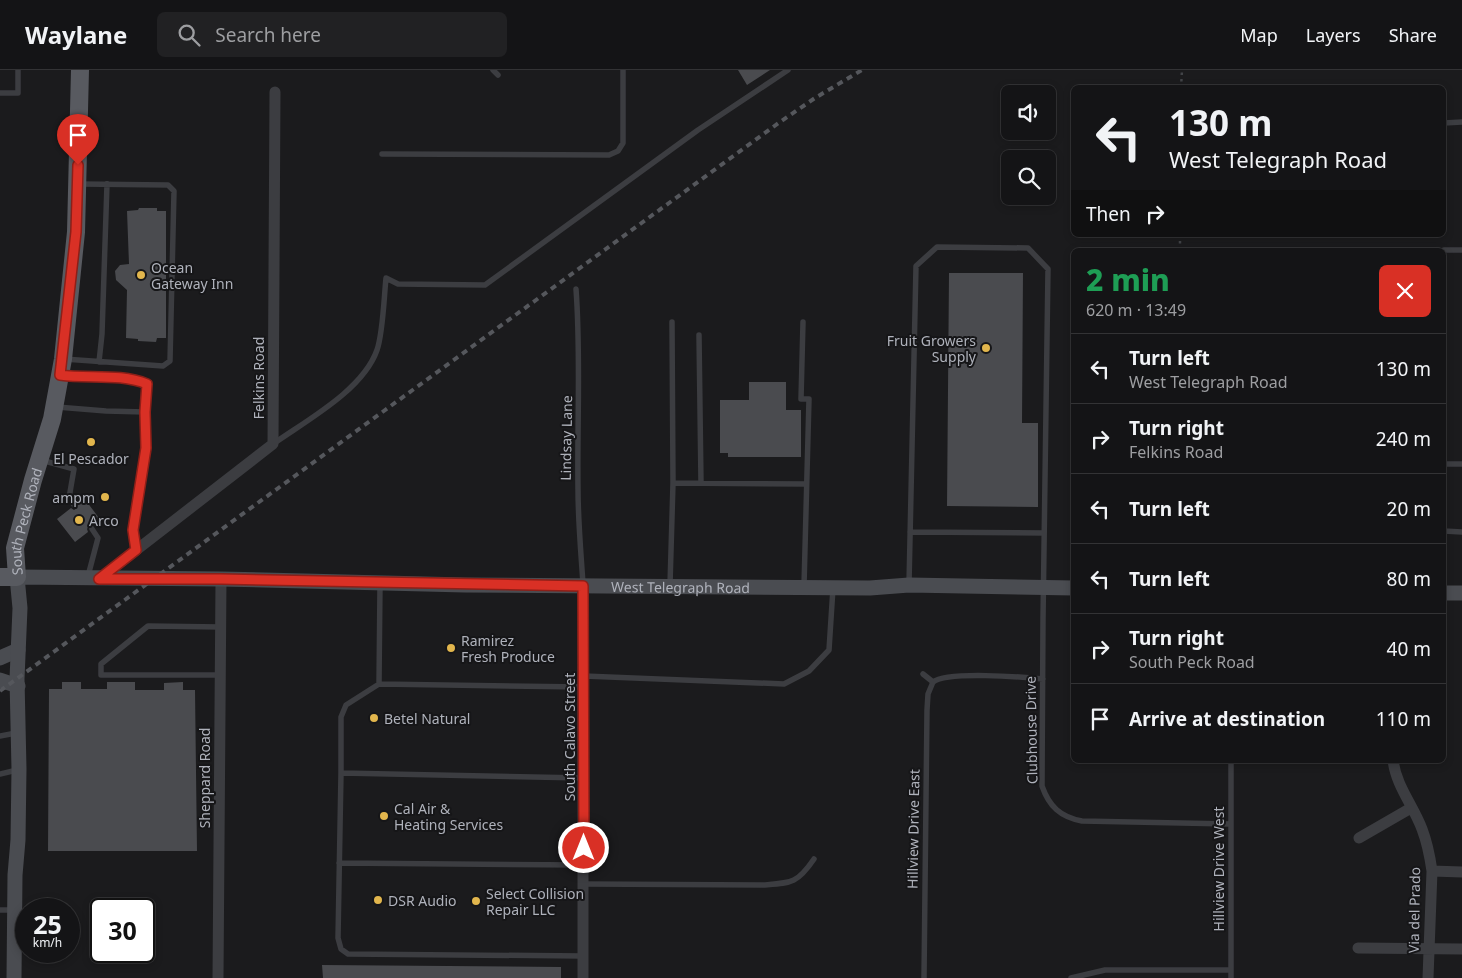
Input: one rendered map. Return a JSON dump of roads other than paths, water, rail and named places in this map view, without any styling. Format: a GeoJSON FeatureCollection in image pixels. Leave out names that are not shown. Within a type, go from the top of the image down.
{"type":"FeatureCollection","features":[{"type":"Feature","properties":{"kind":"main road","name":"South Peck Road"},"geometry":{"type":"LineString","coordinates":[[14,978],[7,910],[18,840],[18,650],[20,608],[8,577],[54,407],[61,367],[76,232],[80,70]]}},
{"type":"Feature","properties":{"kind":"main road","name":"West Telegraph Road"},"geometry":{"type":"LineString","coordinates":[[8,577],[47,576],[670,587],[870,588],[909,585],[1071,588]]}},
{"type":"Feature","properties":{"kind":"main road"},"geometry":{"type":"LineString","coordinates":[[1446,593],[1462,593]]}},
{"type":"Feature","properties":{"kind":"main road"},"geometry":{"type":"LineString","coordinates":[[0,658],[18,650]]}},
{"type":"Feature","properties":{"kind":"main road"},"geometry":{"type":"LineString","coordinates":[[0,680],[18,686]]}},
{"type":"Feature","properties":{"kind":"street","name":"Felkins Road"},"geometry":{"type":"LineString","coordinates":[[273,444],[275,92]]}},
{"type":"Feature","properties":{"kind":"street"},"geometry":{"type":"LineString","coordinates":[[93,578],[136,550],[273,444]]}},
{"type":"Feature","properties":{"kind":"street","name":"Sheppard Road"},"geometry":{"type":"LineString","coordinates":[[218,978],[221,579]]}},
{"type":"Feature","properties":{"kind":"street","name":"South Calavo Street"},"geometry":{"type":"LineString","coordinates":[[583,586],[583,978]]}},
{"type":"Feature","properties":{"kind":"street","name":"Via del Prado"},"geometry":{"type":"LineString","coordinates":[[1394,763],[1402,789],[1422,828],[1432,871],[1428,978]]}},
{"type":"Feature","properties":{"kind":"street"},"geometry":{"type":"LineString","coordinates":[[1359,838],[1411,808]]}},
{"type":"Feature","properties":{"kind":"street"},"geometry":{"type":"LineString","coordinates":[[1432,871],[1462,872]]}},
{"type":"Feature","properties":{"kind":"street"},"geometry":{"type":"LineString","coordinates":[[1358,948],[1462,949]]}},
{"type":"Feature","properties":{"kind":"lane"},"geometry":{"type":"LineString","coordinates":[[0,93],[18,93],[18,70]]}},
{"type":"Feature","properties":{"kind":"lane"},"geometry":{"type":"LineString","coordinates":[[382,154],[609,155],[618,151],[623,143],[623,70]]}},
{"type":"Feature","properties":{"kind":"lane"},"geometry":{"type":"LineString","coordinates":[[273,444],[350,390],[372,364],[378,348],[386,278],[398,284],[485,284],[698,130],[788,70]]}},
{"type":"Feature","properties":{"kind":"lane"},"geometry":{"type":"LineString","coordinates":[[1446,123],[1462,122]]}},
{"type":"Feature","properties":{"kind":"lane"},"geometry":{"type":"LineString","coordinates":[[61,367],[99,362],[163,366],[170,361],[174,190],[168,186],[78,184]]}},
{"type":"Feature","properties":{"kind":"lane"},"geometry":{"type":"LineString","coordinates":[[99,362],[102,334],[107,184]]}},
{"type":"Feature","properties":{"kind":"lane","name":"Clubhouse Drive"},"geometry":{"type":"LineString","coordinates":[[909,585],[916,266],[938,247],[1028,248],[1048,269],[1042,786],[1046,798],[1064,816],[1082,821],[1230,824]]}},
{"type":"Feature","properties":{"kind":"lane"},"geometry":{"type":"LineString","coordinates":[[1446,250],[1462,250]]}},
{"type":"Feature","properties":{"kind":"lane","name":"Lindsay Lane"},"geometry":{"type":"LineString","coordinates":[[576,289],[579,355],[578,491],[583,586]]}},
{"type":"Feature","properties":{"kind":"lane"},"geometry":{"type":"LineString","coordinates":[[670,587],[673,483],[672,322]]}},
{"type":"Feature","properties":{"kind":"lane"},"geometry":{"type":"LineString","coordinates":[[803,322],[801,399],[809,399],[804,588]]}},
{"type":"Feature","properties":{"kind":"lane"},"geometry":{"type":"LineString","coordinates":[[699,335],[701,483]]}},
{"type":"Feature","properties":{"kind":"lane"},"geometry":{"type":"LineString","coordinates":[[61,367],[80,378],[136,379],[147,384],[145,412],[146,448],[133,530],[136,550]]}},
{"type":"Feature","properties":{"kind":"lane"},"geometry":{"type":"LineString","coordinates":[[54,407],[145,412]]}},
{"type":"Feature","properties":{"kind":"lane"},"geometry":{"type":"LineString","coordinates":[[39,460],[74,469],[69,498],[74,506]]}},
{"type":"Feature","properties":{"kind":"lane"},"geometry":{"type":"LineString","coordinates":[[1446,464],[1462,464]]}},
{"type":"Feature","properties":{"kind":"lane"},"geometry":{"type":"LineString","coordinates":[[673,483],[806,484]]}},
{"type":"Feature","properties":{"kind":"lane"},"geometry":{"type":"LineString","coordinates":[[92,529],[98,538],[93,578]]}},
{"type":"Feature","properties":{"kind":"lane"},"geometry":{"type":"LineString","coordinates":[[1446,531],[1462,532]]}},
{"type":"Feature","properties":{"kind":"lane"},"geometry":{"type":"LineString","coordinates":[[910,532],[1044,533]]}},
{"type":"Feature","properties":{"kind":"lane"},"geometry":{"type":"LineString","coordinates":[[379,684],[380,583]]}},
{"type":"Feature","properties":{"kind":"lane"},"geometry":{"type":"LineString","coordinates":[[583,956],[348,954],[341,949],[338,938],[341,717],[346,705],[379,684],[584,682],[784,684],[809,670],[829,650],[832,588]]}},
{"type":"Feature","properties":{"kind":"lane"},"geometry":{"type":"LineString","coordinates":[[220,675],[101,675],[101,664],[148,626],[221,627]]}},
{"type":"Feature","properties":{"kind":"lane"},"geometry":{"type":"LineString","coordinates":[[923,674],[933,682],[937,678],[943,677],[1043,679]]}},
{"type":"Feature","properties":{"kind":"lane","name":"Hillview Drive East"},"geometry":{"type":"LineString","coordinates":[[924,978],[927,710],[928,694],[933,682]]}},
{"type":"Feature","properties":{"kind":"lane"},"geometry":{"type":"LineString","coordinates":[[0,736],[19,733]]}},
{"type":"Feature","properties":{"kind":"lane","name":"Hillview Drive West"},"geometry":{"type":"LineString","coordinates":[[1231,763],[1231,978]]}},
{"type":"Feature","properties":{"kind":"lane"},"geometry":{"type":"LineString","coordinates":[[0,774],[18,769]]}},
{"type":"Feature","properties":{"kind":"lane"},"geometry":{"type":"LineString","coordinates":[[341,773],[584,778]]}},
{"type":"Feature","properties":{"kind":"lane"},"geometry":{"type":"LineString","coordinates":[[583,884],[763,885],[782,883],[801,876],[814,860]]}},
{"type":"Feature","properties":{"kind":"lane"},"geometry":{"type":"LineString","coordinates":[[339,863],[583,865]]}},
{"type":"Feature","properties":{"kind":"lane"},"geometry":{"type":"LineString","coordinates":[[1071,978],[1105,970],[1231,970]]}},
{"type":"Feature","properties":{"kind":"railway"},"geometry":{"type":"LineString","coordinates":[[0,691],[780,122],[815,98],[862,70]]}},
{"type":"Feature","properties":{"kind":"place","name":"Ocean Gateway Inn"},"geometry":{"type":"Point","coordinates":[141,275]}},
{"type":"Feature","properties":{"kind":"place","name":"Fruit Growers Supply"},"geometry":{"type":"Point","coordinates":[986,348]}},
{"type":"Feature","properties":{"kind":"place","name":"El Pescador"},"geometry":{"type":"Point","coordinates":[91,442]}},
{"type":"Feature","properties":{"kind":"place","name":"ampm"},"geometry":{"type":"Point","coordinates":[105,497]}},
{"type":"Feature","properties":{"kind":"place","name":"Arco"},"geometry":{"type":"Point","coordinates":[79,520]}},
{"type":"Feature","properties":{"kind":"place","name":"Ramirez Fresh Produce"},"geometry":{"type":"Point","coordinates":[451,648]}},
{"type":"Feature","properties":{"kind":"place","name":"Betel Natural"},"geometry":{"type":"Point","coordinates":[374,718]}},
{"type":"Feature","properties":{"kind":"place","name":"Cal Air & Heating Services"},"geometry":{"type":"Point","coordinates":[384,816]}},
{"type":"Feature","properties":{"kind":"place","name":"DSR Audio"},"geometry":{"type":"Point","coordinates":[378,900]}},
{"type":"Feature","properties":{"kind":"place","name":"Select Collision Repair LLC"},"geometry":{"type":"Point","coordinates":[476,901]}}]}
